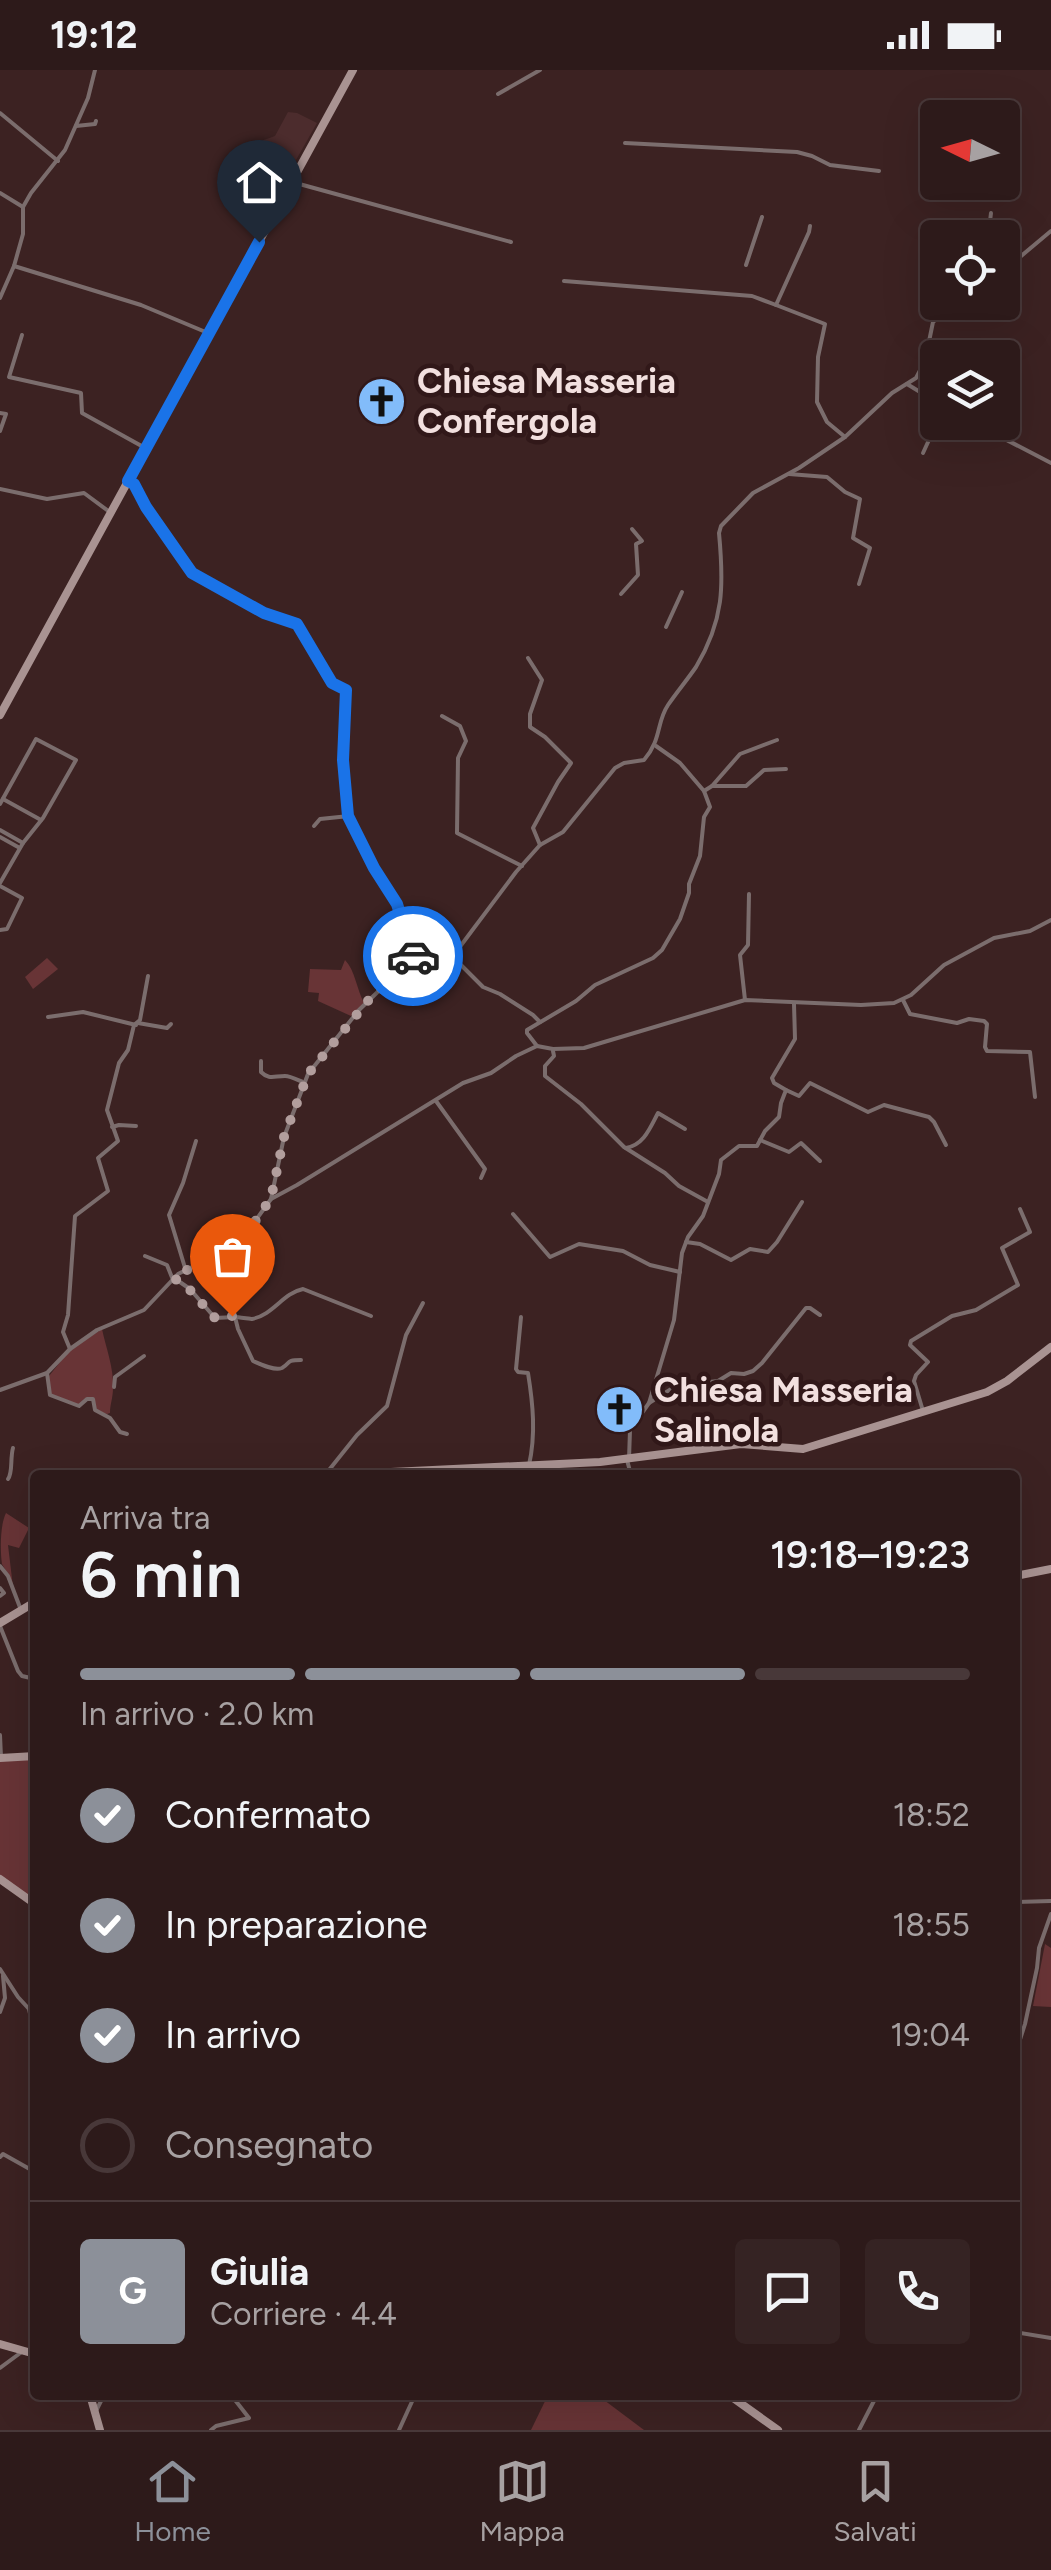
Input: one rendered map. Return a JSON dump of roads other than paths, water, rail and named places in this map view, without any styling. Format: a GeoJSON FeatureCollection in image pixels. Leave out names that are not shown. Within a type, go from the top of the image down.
{"type":"FeatureCollection","features":[{"type":"Feature","properties":{"kind":"main road"},"geometry":{"type":"LineString","coordinates":[[0,715],[352,70]]}},
{"type":"Feature","properties":{"kind":"main road"},"geometry":{"type":"LineString","coordinates":[[486,1470],[628,1460],[741,1444],[803,1449],[997,1388],[1051,1347]]}},
{"type":"Feature","properties":{"kind":"main road"},"geometry":{"type":"LineString","coordinates":[[1020,1575],[1051,1569]]}},
{"type":"Feature","properties":{"kind":"main road"},"geometry":{"type":"LineString","coordinates":[[0,1624],[30,1605]]}},
{"type":"Feature","properties":{"kind":"main road"},"geometry":{"type":"LineString","coordinates":[[1,1757],[30,1756]]}},
{"type":"Feature","properties":{"kind":"main road"},"geometry":{"type":"LineString","coordinates":[[0,1879],[30,1900]]}},
{"type":"Feature","properties":{"kind":"main road"},"geometry":{"type":"LineString","coordinates":[[0,2344],[30,2353]]}},
{"type":"Feature","properties":{"kind":"main road"},"geometry":{"type":"LineString","coordinates":[[92,2400],[100,2430]]}},
{"type":"Feature","properties":{"kind":"main road"},"geometry":{"type":"LineString","coordinates":[[735,2400],[778,2430]]}},
{"type":"Feature","properties":{"kind":"street"},"geometry":{"type":"LineString","coordinates":[[0,298],[23,234],[23,208],[58,162],[88,98],[94,70]]}},
{"type":"Feature","properties":{"kind":"street"},"geometry":{"type":"LineString","coordinates":[[498,94],[540,70]]}},
{"type":"Feature","properties":{"kind":"street"},"geometry":{"type":"LineString","coordinates":[[0,114],[58,162]]}},
{"type":"Feature","properties":{"kind":"street"},"geometry":{"type":"LineString","coordinates":[[76,126],[96,121]]}},
{"type":"Feature","properties":{"kind":"street"},"geometry":{"type":"LineString","coordinates":[[625,143],[797,152],[830,165],[879,171]]}},
{"type":"Feature","properties":{"kind":"street"},"geometry":{"type":"LineString","coordinates":[[292,182],[510,242]]}},
{"type":"Feature","properties":{"kind":"street"},"geometry":{"type":"LineString","coordinates":[[0,193],[23,208]]}},
{"type":"Feature","properties":{"kind":"street"},"geometry":{"type":"LineString","coordinates":[[990,220],[991,213]]}},
{"type":"Feature","properties":{"kind":"street"},"geometry":{"type":"LineString","coordinates":[[746,265],[762,217]]}},
{"type":"Feature","properties":{"kind":"street"},"geometry":{"type":"LineString","coordinates":[[776,305],[810,226]]}},
{"type":"Feature","properties":{"kind":"street"},"geometry":{"type":"LineString","coordinates":[[1020,257],[1051,231]]}},
{"type":"Feature","properties":{"kind":"street"},"geometry":{"type":"LineString","coordinates":[[14,266],[140,304],[209,333]]}},
{"type":"Feature","properties":{"kind":"street"},"geometry":{"type":"LineString","coordinates":[[0,277],[7,283]]}},
{"type":"Feature","properties":{"kind":"street"},"geometry":{"type":"LineString","coordinates":[[564,281],[752,296],[825,324],[818,357],[817,402],[828,422],[845,437]]}},
{"type":"Feature","properties":{"kind":"street"},"geometry":{"type":"LineString","coordinates":[[453,956],[540,845],[563,832],[615,768],[644,760],[656,746],[665,708],[698,664],[720,608],[724,590],[721,526],[753,493],[845,437],[892,394],[916,378],[936,320]]}},
{"type":"Feature","properties":{"kind":"street"},"geometry":{"type":"LineString","coordinates":[[22,335],[9,376],[81,394],[82,413],[147,448]]}},
{"type":"Feature","properties":{"kind":"street"},"geometry":{"type":"LineString","coordinates":[[907,384],[920,393]]}},
{"type":"Feature","properties":{"kind":"street"},"geometry":{"type":"LineString","coordinates":[[0,413],[6,414],[0,430]]}},
{"type":"Feature","properties":{"kind":"street"},"geometry":{"type":"LineString","coordinates":[[923,453],[929,440]]}},
{"type":"Feature","properties":{"kind":"street"},"geometry":{"type":"LineString","coordinates":[[1007,440],[1051,463]]}},
{"type":"Feature","properties":{"kind":"street"},"geometry":{"type":"LineString","coordinates":[[789,474],[827,476],[860,499],[853,538],[870,548],[859,584]]}},
{"type":"Feature","properties":{"kind":"street"},"geometry":{"type":"LineString","coordinates":[[128,481],[134,484],[192,573],[264,613],[297,624],[332,683],[346,690],[343,760],[348,816],[397,904],[416,961]]}},
{"type":"Feature","properties":{"kind":"street"},"geometry":{"type":"LineString","coordinates":[[0,490],[47,500],[84,494],[111,513]]}},
{"type":"Feature","properties":{"kind":"street"},"geometry":{"type":"LineString","coordinates":[[621,594],[638,576],[636,544],[642,540],[632,529]]}},
{"type":"Feature","properties":{"kind":"street"},"geometry":{"type":"LineString","coordinates":[[666,627],[682,592]]}},
{"type":"Feature","properties":{"kind":"street"},"geometry":{"type":"LineString","coordinates":[[528,658],[542,680],[531,711],[530,728],[571,763],[534,825],[540,845]]}},
{"type":"Feature","properties":{"kind":"street"},"geometry":{"type":"LineString","coordinates":[[442,716],[460,726],[466,738],[458,758],[457,833],[522,866]]}},
{"type":"Feature","properties":{"kind":"street"},"geometry":{"type":"LineString","coordinates":[[0,930],[6,929],[22,898],[0,885],[21,845],[42,820],[76,760],[36,739],[2,802],[42,820]]}},
{"type":"Feature","properties":{"kind":"street"},"geometry":{"type":"LineString","coordinates":[[704,791],[740,754],[777,740]]}},
{"type":"Feature","properties":{"kind":"street"},"geometry":{"type":"LineString","coordinates":[[537,1046],[527,1033],[595,985],[653,958],[680,919],[700,856],[704,817],[710,806],[704,791],[680,763],[656,746]]}},
{"type":"Feature","properties":{"kind":"street"},"geometry":{"type":"LineString","coordinates":[[712,786],[746,786],[764,770],[786,769]]}},
{"type":"Feature","properties":{"kind":"street"},"geometry":{"type":"LineString","coordinates":[[314,826],[320,820],[348,816]]}},
{"type":"Feature","properties":{"kind":"street"},"geometry":{"type":"LineString","coordinates":[[0,833],[21,845]]}},
{"type":"Feature","properties":{"kind":"street"},"geometry":{"type":"LineString","coordinates":[[745,1000],[740,954],[748,944],[749,894]]}},
{"type":"Feature","properties":{"kind":"street"},"geometry":{"type":"LineString","coordinates":[[271,1198],[297,1186],[463,1083],[490,1073],[537,1046],[584,1048],[745,1000],[887,1004],[903,1000],[944,965],[994,938],[1030,932],[1051,920]]}},
{"type":"Feature","properties":{"kind":"street"},"geometry":{"type":"LineString","coordinates":[[0,1390],[47,1374],[70,1348],[107,1324],[144,1310],[186,1271],[222,1262],[234,1253],[271,1198],[284,1137],[304,1082],[372,996],[429,951],[453,956],[483,987],[533,1014],[540,1022]]}},
{"type":"Feature","properties":{"kind":"street"},"geometry":{"type":"LineString","coordinates":[[70,1348],[63,1332],[69,1306],[74,1216],[108,1191],[98,1158],[118,1141],[107,1110],[119,1064],[137,1024],[148,976]]}},
{"type":"Feature","properties":{"kind":"street"},"geometry":{"type":"LineString","coordinates":[[903,1000],[910,1014],[957,1024],[968,1019],[986,1022],[987,1050],[1030,1052],[1035,1096]]}},
{"type":"Feature","properties":{"kind":"street"},"geometry":{"type":"LineString","coordinates":[[794,1002],[796,1039],[772,1078],[774,1083],[798,1096],[810,1083],[868,1112],[884,1105],[929,1116],[946,1145]]}},
{"type":"Feature","properties":{"kind":"street"},"geometry":{"type":"LineString","coordinates":[[48,1017],[83,1012],[166,1028],[172,1024]]}},
{"type":"Feature","properties":{"kind":"street"},"geometry":{"type":"LineString","coordinates":[[553,1049],[545,1076],[626,1148],[708,1202]]}},
{"type":"Feature","properties":{"kind":"street"},"geometry":{"type":"LineString","coordinates":[[261,1061],[265,1076],[285,1076],[304,1082]]}},
{"type":"Feature","properties":{"kind":"street"},"geometry":{"type":"LineString","coordinates":[[630,1470],[630,1430],[648,1402],[674,1320],[686,1242],[708,1202],[721,1160],[738,1146],[755,1148],[780,1117],[780,1103],[786,1090]]}},
{"type":"Feature","properties":{"kind":"street"},"geometry":{"type":"LineString","coordinates":[[436,1101],[485,1169],[480,1178]]}},
{"type":"Feature","properties":{"kind":"street"},"geometry":{"type":"LineString","coordinates":[[626,1148],[644,1138],[658,1114],[684,1129]]}},
{"type":"Feature","properties":{"kind":"street"},"geometry":{"type":"LineString","coordinates":[[112,1128],[136,1126]]}},
{"type":"Feature","properties":{"kind":"street"},"geometry":{"type":"LineString","coordinates":[[760,1140],[789,1152],[801,1143],[820,1161]]}},
{"type":"Feature","properties":{"kind":"street"},"geometry":{"type":"LineString","coordinates":[[186,1271],[169,1215],[196,1141]]}},
{"type":"Feature","properties":{"kind":"street"},"geometry":{"type":"LineString","coordinates":[[686,1242],[700,1244],[731,1260],[750,1249],[768,1252],[802,1202]]}},
{"type":"Feature","properties":{"kind":"street"},"geometry":{"type":"LineString","coordinates":[[923,1410],[914,1381],[928,1362],[911,1341],[952,1316],[976,1310],[1018,1286],[1002,1248],[1030,1232],[1020,1209]]}},
{"type":"Feature","properties":{"kind":"street"},"geometry":{"type":"LineString","coordinates":[[513,1214],[550,1257],[579,1244],[623,1251],[680,1272]]}},
{"type":"Feature","properties":{"kind":"street"},"geometry":{"type":"LineString","coordinates":[[144,1256],[168,1265],[174,1279],[190,1290],[215,1318],[252,1319],[280,1304],[291,1292],[303,1289],[372,1316]]}},
{"type":"Feature","properties":{"kind":"street"},"geometry":{"type":"LineString","coordinates":[[222,1262],[232,1288]]}},
{"type":"Feature","properties":{"kind":"street"},"geometry":{"type":"LineString","coordinates":[[331,1470],[357,1435],[387,1406],[406,1335],[423,1303]]}},
{"type":"Feature","properties":{"kind":"street"},"geometry":{"type":"LineString","coordinates":[[648,1402],[672,1388],[752,1371],[806,1308],[820,1316]]}},
{"type":"Feature","properties":{"kind":"street"},"geometry":{"type":"LineString","coordinates":[[236,1317],[253,1361],[279,1368],[301,1360]]}},
{"type":"Feature","properties":{"kind":"street"},"geometry":{"type":"LineString","coordinates":[[520,1317],[516,1370],[528,1373],[534,1412],[529,1465]]}},
{"type":"Feature","properties":{"kind":"street"},"geometry":{"type":"LineString","coordinates":[[114,1387],[116,1377],[144,1356]]}},
{"type":"Feature","properties":{"kind":"street"},"geometry":{"type":"LineString","coordinates":[[47,1374],[50,1395],[80,1406],[86,1398],[93,1398],[95,1410],[110,1418],[120,1432],[128,1434]]}},
{"type":"Feature","properties":{"kind":"street"},"geometry":{"type":"LineString","coordinates":[[8,1479],[12,1472],[12,1448]]}},
{"type":"Feature","properties":{"kind":"street"},"geometry":{"type":"LineString","coordinates":[[0,1566],[22,1610]]}},
{"type":"Feature","properties":{"kind":"street"},"geometry":{"type":"LineString","coordinates":[[0,1588],[4,1593],[0,1596]]}},
{"type":"Feature","properties":{"kind":"street"},"geometry":{"type":"LineString","coordinates":[[0,1624],[18,1671],[30,1678]]}},
{"type":"Feature","properties":{"kind":"street"},"geometry":{"type":"LineString","coordinates":[[0,1735],[1,1757]]}},
{"type":"Feature","properties":{"kind":"street"},"geometry":{"type":"LineString","coordinates":[[1020,1902],[1051,1901]]}},
{"type":"Feature","properties":{"kind":"street"},"geometry":{"type":"LineString","coordinates":[[1020,2040],[1038,1968],[1039,1948],[1051,1914]]}},
{"type":"Feature","properties":{"kind":"street"},"geometry":{"type":"LineString","coordinates":[[1,1971],[30,2013]]}},
{"type":"Feature","properties":{"kind":"street"},"geometry":{"type":"LineString","coordinates":[[0,2012],[5,1994],[11,1992],[9,1984]]}},
{"type":"Feature","properties":{"kind":"street"},"geometry":{"type":"LineString","coordinates":[[0,2158],[3,2154],[30,2169]]}},
{"type":"Feature","properties":{"kind":"street"},"geometry":{"type":"LineString","coordinates":[[1020,2333],[1051,2338]]}},
{"type":"Feature","properties":{"kind":"street"},"geometry":{"type":"LineString","coordinates":[[0,2368],[23,2351]]}},
{"type":"Feature","properties":{"kind":"street"},"geometry":{"type":"LineString","coordinates":[[96,2414],[102,2400]]}},
{"type":"Feature","properties":{"kind":"street"},"geometry":{"type":"LineString","coordinates":[[211,2430],[250,2418],[235,2400]]}},
{"type":"Feature","properties":{"kind":"street"},"geometry":{"type":"LineString","coordinates":[[399,2430],[414,2400]]}},
{"type":"Feature","properties":{"kind":"street"},"geometry":{"type":"LineString","coordinates":[[859,2430],[874,2400]]}},
{"type":"Feature","properties":{"kind":"place","name":"Chiesa Masseria Confergola"},"geometry":{"type":"Point","coordinates":[382,401]}},
{"type":"Feature","properties":{"kind":"place","name":"Chiesa Masseria Salinola"},"geometry":{"type":"Point","coordinates":[619,1410]}}]}
